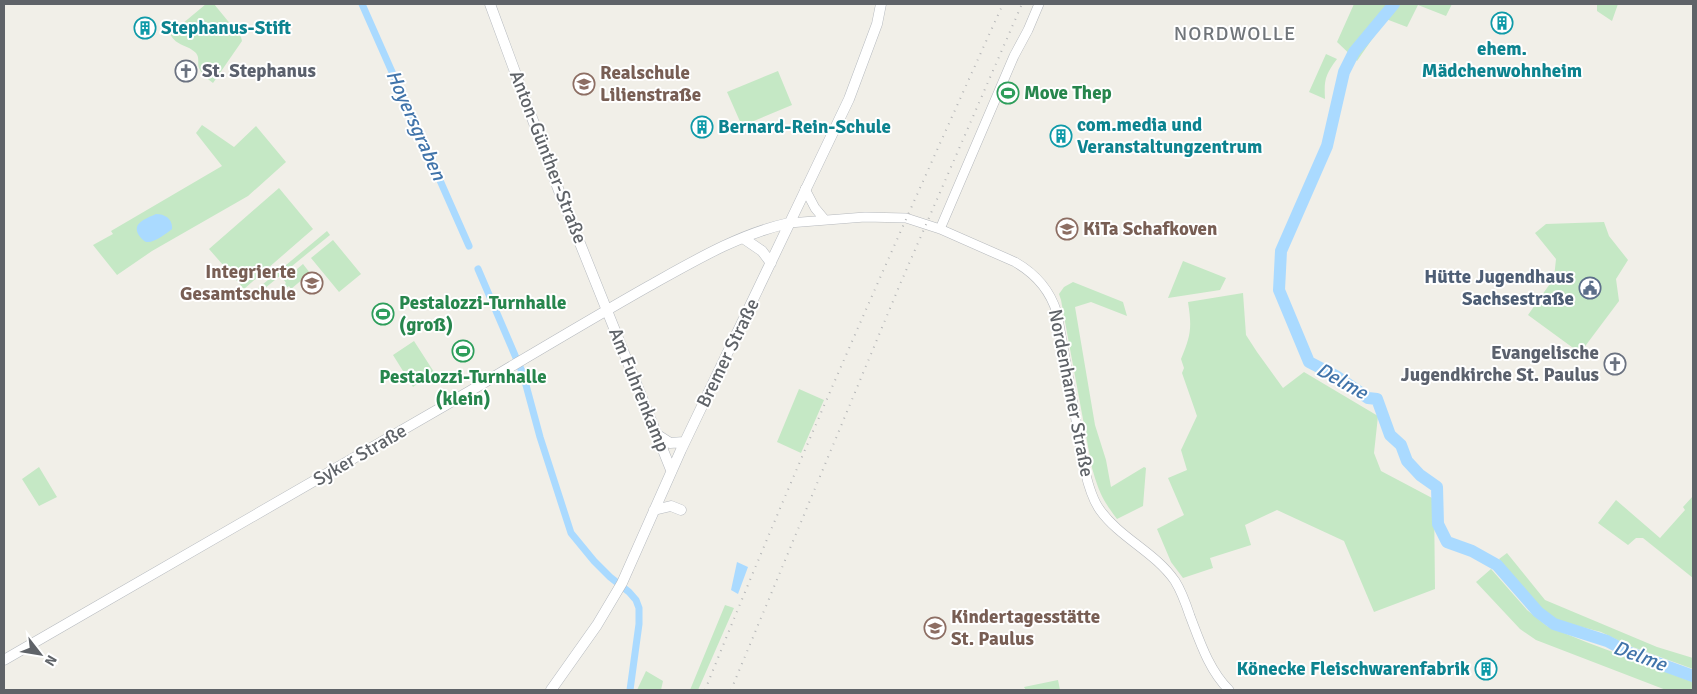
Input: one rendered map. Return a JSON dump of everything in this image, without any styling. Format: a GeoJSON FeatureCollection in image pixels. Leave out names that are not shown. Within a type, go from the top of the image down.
{"type":"FeatureCollection","features":[{"type":"Feature","properties":{"kind":"main road","name":"Anton-Günther-Straße"},"geometry":{"type":"LineString","coordinates":[[490,4],[534,126],[606,310]]}},
{"type":"Feature","properties":{"kind":"main road","name":"Bremer Straße"},"geometry":{"type":"LineString","coordinates":[[551,690],[596,626],[620,586],[684,442],[849,99],[877,24],[882,4]]}},
{"type":"Feature","properties":{"kind":"main road","name":"Syker Straße"},"geometry":{"type":"LineString","coordinates":[[4,660],[606,310],[687,265],[743,238],[764,230],[789,224]]}},
{"type":"Feature","properties":{"kind":"main road"},"geometry":{"type":"LineString","coordinates":[[743,238],[762,251],[771,263]]}},
{"type":"Feature","properties":{"kind":"main road","name":"Am Fuhrenkamp"},"geometry":{"type":"LineString","coordinates":[[606,310],[671,470]]}},
{"type":"Feature","properties":{"kind":"main road"},"geometry":{"type":"LineString","coordinates":[[656,433],[670,443],[684,442]]}},
{"type":"Feature","properties":{"kind":"main road"},"geometry":{"type":"LineString","coordinates":[[654,510],[672,506],[681,510]]}},
{"type":"Feature","properties":{"kind":"street"},"geometry":{"type":"LineString","coordinates":[[940,229],[1014,56],[1039,4]]}},
{"type":"Feature","properties":{"kind":"street"},"geometry":{"type":"LineString","coordinates":[[805,189],[815,208],[825,220]]}},
{"type":"Feature","properties":{"kind":"street","name":"Nordenhamer Straße"},"geometry":{"type":"LineString","coordinates":[[789,224],[865,216],[898,217],[914,220],[940,229],[1024,267],[1039,280],[1048,292],[1057,313],[1084,471],[1091,491],[1100,509],[1114,525],[1147,552],[1176,583],[1210,664],[1229,690]]}},
{"type":"Feature","properties":{"kind":"green space"},"geometry":{"type":"Polygon","coordinates":[[[206,4],[214,4],[241,37],[242,41],[213,83],[200,70],[196,53],[176,41],[170,34],[206,4]]]}},
{"type":"Feature","properties":{"kind":"green space"},"geometry":{"type":"Polygon","coordinates":[[[1354,4],[1452,4],[1446,16],[1418,5],[1407,27],[1386,19],[1357,61],[1337,42],[1354,4]]]}},
{"type":"Feature","properties":{"kind":"green space"},"geometry":{"type":"Polygon","coordinates":[[[1597,4],[1618,4],[1612,21],[1597,11],[1597,4]]]}},
{"type":"Feature","properties":{"kind":"green space"},"geometry":{"type":"Polygon","coordinates":[[[1326,54],[1337,59],[1326,78],[1325,99],[1309,92],[1326,54]]]}},
{"type":"Feature","properties":{"kind":"green space"},"geometry":{"type":"Polygon","coordinates":[[[778,71],[792,105],[742,126],[727,92],[778,71]]]}},
{"type":"Feature","properties":{"kind":"green space"},"geometry":{"type":"Polygon","coordinates":[[[202,125],[234,147],[256,126],[286,162],[248,196],[152,251],[117,275],[93,245],[113,234],[111,231],[222,166],[196,133],[202,125]]]}},
{"type":"Feature","properties":{"kind":"green space"},"geometry":{"type":"Polygon","coordinates":[[[279,188],[313,229],[244,289],[209,249],[279,188]]]}},
{"type":"Feature","properties":{"kind":"green space"},"geometry":{"type":"Polygon","coordinates":[[[1604,222],[1609,236],[1628,260],[1616,279],[1619,301],[1580,353],[1528,315],[1554,278],[1556,259],[1535,233],[1546,224],[1604,222]]]}},
{"type":"Feature","properties":{"kind":"green space"},"geometry":{"type":"Polygon","coordinates":[[[327,231],[330,235],[259,293],[256,290],[327,231]]]}},
{"type":"Feature","properties":{"kind":"green space"},"geometry":{"type":"Polygon","coordinates":[[[333,240],[361,274],[339,292],[311,258],[333,240]]]}},
{"type":"Feature","properties":{"kind":"green space"},"geometry":{"type":"Polygon","coordinates":[[[1183,261],[1226,278],[1220,290],[1168,298],[1183,261]]]}},
{"type":"Feature","properties":{"kind":"green space"},"geometry":{"type":"Polygon","coordinates":[[[303,264],[310,273],[291,289],[289,286],[270,301],[267,298],[286,283],[284,280],[303,264]]]}},
{"type":"Feature","properties":{"kind":"green space"},"geometry":{"type":"Polygon","coordinates":[[[1073,282],[1123,302],[1127,316],[1091,302],[1075,307],[1095,425],[1106,460],[1111,487],[1144,467],[1146,468],[1143,506],[1117,519],[1102,495],[1092,468],[1059,294],[1064,287],[1073,282]]]}},
{"type":"Feature","properties":{"kind":"green space"},"geometry":{"type":"Polygon","coordinates":[[[1243,293],[1246,335],[1283,388],[1304,372],[1378,416],[1374,453],[1381,471],[1434,499],[1435,589],[1374,612],[1344,541],[1277,510],[1245,525],[1251,545],[1210,558],[1213,568],[1183,578],[1171,562],[1157,529],[1184,515],[1168,478],[1187,470],[1181,450],[1197,416],[1182,373],[1184,368],[1181,359],[1190,331],[1188,302],[1243,293]]]}},
{"type":"Feature","properties":{"kind":"green space"},"geometry":{"type":"Polygon","coordinates":[[[414,341],[434,372],[413,387],[393,355],[414,341]]]}},
{"type":"Feature","properties":{"kind":"green space"},"geometry":{"type":"Polygon","coordinates":[[[799,389],[824,400],[801,453],[777,442],[799,389]]]}},
{"type":"Feature","properties":{"kind":"green space"},"geometry":{"type":"Polygon","coordinates":[[[39,467],[57,497],[39,506],[22,479],[39,467]]]}},
{"type":"Feature","properties":{"kind":"green space"},"geometry":{"type":"Polygon","coordinates":[[[1693,496],[1693,578],[1643,538],[1636,538],[1628,545],[1598,523],[1616,500],[1660,538],[1685,510],[1683,507],[1693,496]]]}},
{"type":"Feature","properties":{"kind":"green space"},"geometry":{"type":"Polygon","coordinates":[[[1507,553],[1545,600],[1657,647],[1693,658],[1693,669],[1630,646],[1601,632],[1558,621],[1540,608],[1499,559],[1507,553]]]}},
{"type":"Feature","properties":{"kind":"green space"},"geometry":{"type":"Polygon","coordinates":[[[1491,569],[1527,610],[1547,626],[1693,682],[1693,690],[1666,690],[1536,640],[1520,629],[1476,582],[1491,569]]]}},
{"type":"Feature","properties":{"kind":"green space"},"geometry":{"type":"Polygon","coordinates":[[[725,605],[734,608],[698,690],[690,690],[725,605]]]}},
{"type":"Feature","properties":{"kind":"green space"},"geometry":{"type":"Polygon","coordinates":[[[646,671],[663,681],[661,690],[637,690],[646,671]]]}},
{"type":"Feature","properties":{"kind":"green space"},"geometry":{"type":"Polygon","coordinates":[[[1058,680],[1060,690],[1026,690],[1024,687],[1058,680]]]}},
{"type":"Feature","properties":{"kind":"water"},"geometry":{"type":"Polygon","coordinates":[[[156,214],[168,218],[172,229],[157,239],[146,242],[138,233],[138,226],[143,220],[156,214]]]}},
{"type":"Feature","properties":{"kind":"water"},"geometry":{"type":"Polygon","coordinates":[[[737,562],[748,567],[738,594],[731,590],[737,562]]]}},
{"type":"Feature","properties":{"kind":"waterway","name":"Hoyersgraben"},"geometry":{"type":"LineString","coordinates":[[362,4],[469,246]]}},
{"type":"Feature","properties":{"kind":"waterway","name":"Delme"},"geometry":{"type":"LineString","coordinates":[[1394,4],[1354,52],[1344,72],[1327,146],[1281,251],[1279,290],[1309,362],[1336,376],[1368,398],[1377,399],[1390,435],[1401,445],[1407,461],[1420,475],[1437,487],[1438,524],[1447,542],[1472,551],[1497,565],[1538,612],[1554,624],[1607,641],[1630,653],[1693,676]]}},
{"type":"Feature","properties":{"kind":"waterway","name":"Hoyersgraben"},"geometry":{"type":"LineString","coordinates":[[478,269],[523,374],[540,437],[571,533],[594,561],[629,592],[636,600],[639,608],[639,624],[630,690]]}},
{"type":"Feature","properties":{"kind":"railway"},"geometry":{"type":"LineString","coordinates":[[705,690],[776,517],[850,346],[1003,4]]}},
{"type":"Feature","properties":{"kind":"railway"},"geometry":{"type":"LineString","coordinates":[[731,690],[901,282],[1022,4]]}},
{"type":"Feature","properties":{"kind":"place","name":"ehem. Mädchenwohnheim"},"geometry":{"type":"Point","coordinates":[1502,23]}},
{"type":"Feature","properties":{"kind":"place","name":"Stephanus-Stift"},"geometry":{"type":"Point","coordinates":[145,28]}},
{"type":"Feature","properties":{"kind":"place","name":"St. Stephanus"},"geometry":{"type":"Point","coordinates":[186,71]}},
{"type":"Feature","properties":{"kind":"place","name":"Realschule Lilienstraße"},"geometry":{"type":"Point","coordinates":[584,84]}},
{"type":"Feature","properties":{"kind":"place","name":"Move Thep"},"geometry":{"type":"Point","coordinates":[1008,93]}},
{"type":"Feature","properties":{"kind":"place","name":"Bernard-Rein-Schule"},"geometry":{"type":"Point","coordinates":[702,127]}},
{"type":"Feature","properties":{"kind":"place","name":"com.media und Veranstaltungzentrum"},"geometry":{"type":"Point","coordinates":[1061,136]}},
{"type":"Feature","properties":{"kind":"place","name":"KiTa Schafkoven"},"geometry":{"type":"Point","coordinates":[1067,229]}},
{"type":"Feature","properties":{"kind":"place","name":"Integrierte Gesamtschule"},"geometry":{"type":"Point","coordinates":[312,283]}},
{"type":"Feature","properties":{"kind":"place","name":"Hütte Jugendhaus Sachsestraße"},"geometry":{"type":"Point","coordinates":[1590,288]}},
{"type":"Feature","properties":{"kind":"place","name":"Pestalozzi-Turnhalle (groß)"},"geometry":{"type":"Point","coordinates":[383,314]}},
{"type":"Feature","properties":{"kind":"place","name":"Pestalozzi-Turnhalle (klein)"},"geometry":{"type":"Point","coordinates":[463,351]}},
{"type":"Feature","properties":{"kind":"place","name":"Evangelische Jugendkirche St. Paulus"},"geometry":{"type":"Point","coordinates":[1615,364]}},
{"type":"Feature","properties":{"kind":"place","name":"Kindertagesstätte St. Paulus"},"geometry":{"type":"Point","coordinates":[935,628]}},
{"type":"Feature","properties":{"kind":"place","name":"Könecke Fleischwarenfabrik"},"geometry":{"type":"Point","coordinates":[1486,669]}},
{"type":"Feature","properties":{"kind":"district","name":"NORDWOLLE"},"geometry":{"type":"Point","coordinates":[1235,33]}}]}
